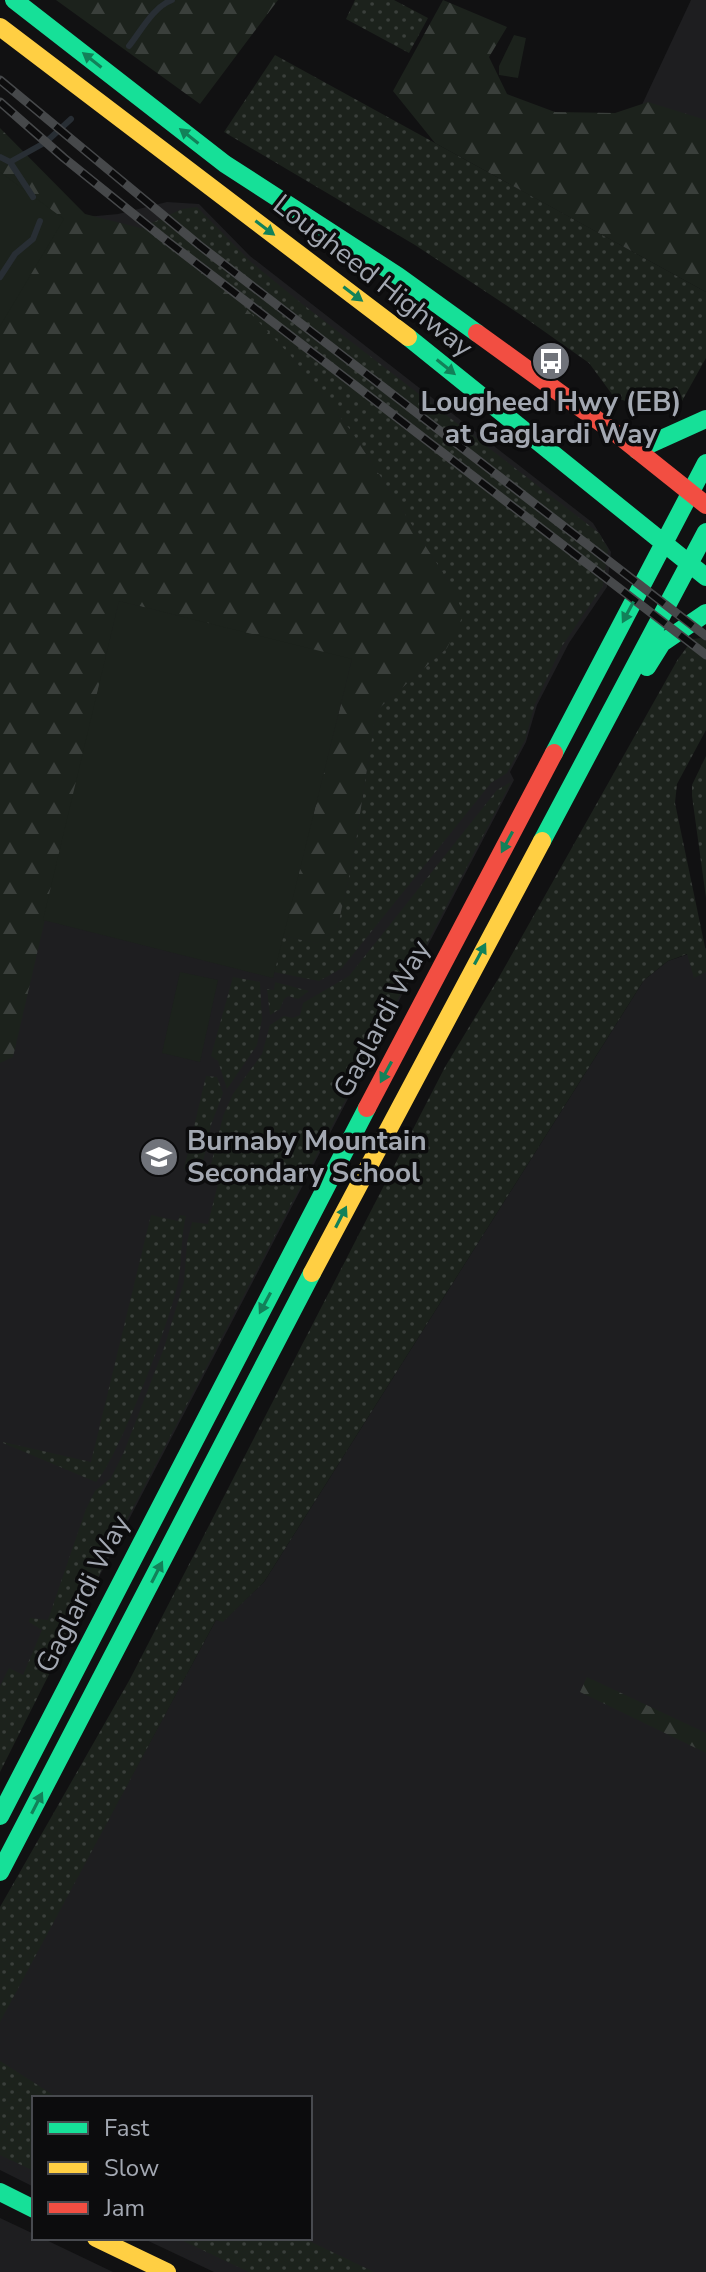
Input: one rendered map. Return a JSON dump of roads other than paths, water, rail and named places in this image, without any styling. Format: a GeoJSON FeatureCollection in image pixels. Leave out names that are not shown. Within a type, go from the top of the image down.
{"type":"FeatureCollection","features":[{"type":"Feature","properties":{"kind":"main road","name":"Lougheed Highway"},"geometry":{"type":"LineString","coordinates":[[14,0],[225,164],[398,276],[637,450],[706,505]]}},
{"type":"Feature","properties":{"kind":"main road","name":"Lougheed Highway"},"geometry":{"type":"LineString","coordinates":[[0,27],[397,328],[706,577]]}},
{"type":"Feature","properties":{"kind":"main road"},"geometry":{"type":"LineString","coordinates":[[637,450],[706,419]]}},
{"type":"Feature","properties":{"kind":"main road","name":"Gaglardi Way"},"geometry":{"type":"LineString","coordinates":[[0,1816],[706,463]]}},
{"type":"Feature","properties":{"kind":"main road","name":"Gaglardi Way"},"geometry":{"type":"LineString","coordinates":[[0,1872],[592,742],[706,532]]}},
{"type":"Feature","properties":{"kind":"main road"},"geometry":{"type":"LineString","coordinates":[[592,742],[620,710],[662,643],[706,613]]}},
{"type":"Feature","properties":{"kind":"main road"},"geometry":{"type":"LineString","coordinates":[[0,2192],[32,2208]]}},
{"type":"Feature","properties":{"kind":"main road"},"geometry":{"type":"LineString","coordinates":[[100,2240],[167,2272]]}},
{"type":"Feature","properties":{"kind":"waterway"},"geometry":{"type":"LineString","coordinates":[[129,46],[153,14],[172,0]]}},
{"type":"Feature","properties":{"kind":"waterway"},"geometry":{"type":"LineString","coordinates":[[0,157],[10,162],[46,142],[71,119]]}},
{"type":"Feature","properties":{"kind":"waterway"},"geometry":{"type":"LineString","coordinates":[[10,162],[33,197]]}},
{"type":"Feature","properties":{"kind":"waterway"},"geometry":{"type":"LineString","coordinates":[[0,277],[15,254],[33,239],[40,221]]}},
{"type":"Feature","properties":{"kind":"railway"},"geometry":{"type":"LineString","coordinates":[[0,80],[199,245],[706,636]]}},
{"type":"Feature","properties":{"kind":"railway"},"geometry":{"type":"LineString","coordinates":[[0,102],[162,237],[706,655]]}},
{"type":"Feature","properties":{"kind":"place","name":"Lougheed Hwy (EB) at Gaglardi Way"},"geometry":{"type":"Point","coordinates":[551,361]}},
{"type":"Feature","properties":{"kind":"place","name":"Burnaby Mountain Secondary School"},"geometry":{"type":"Point","coordinates":[159,1157]}}]}
